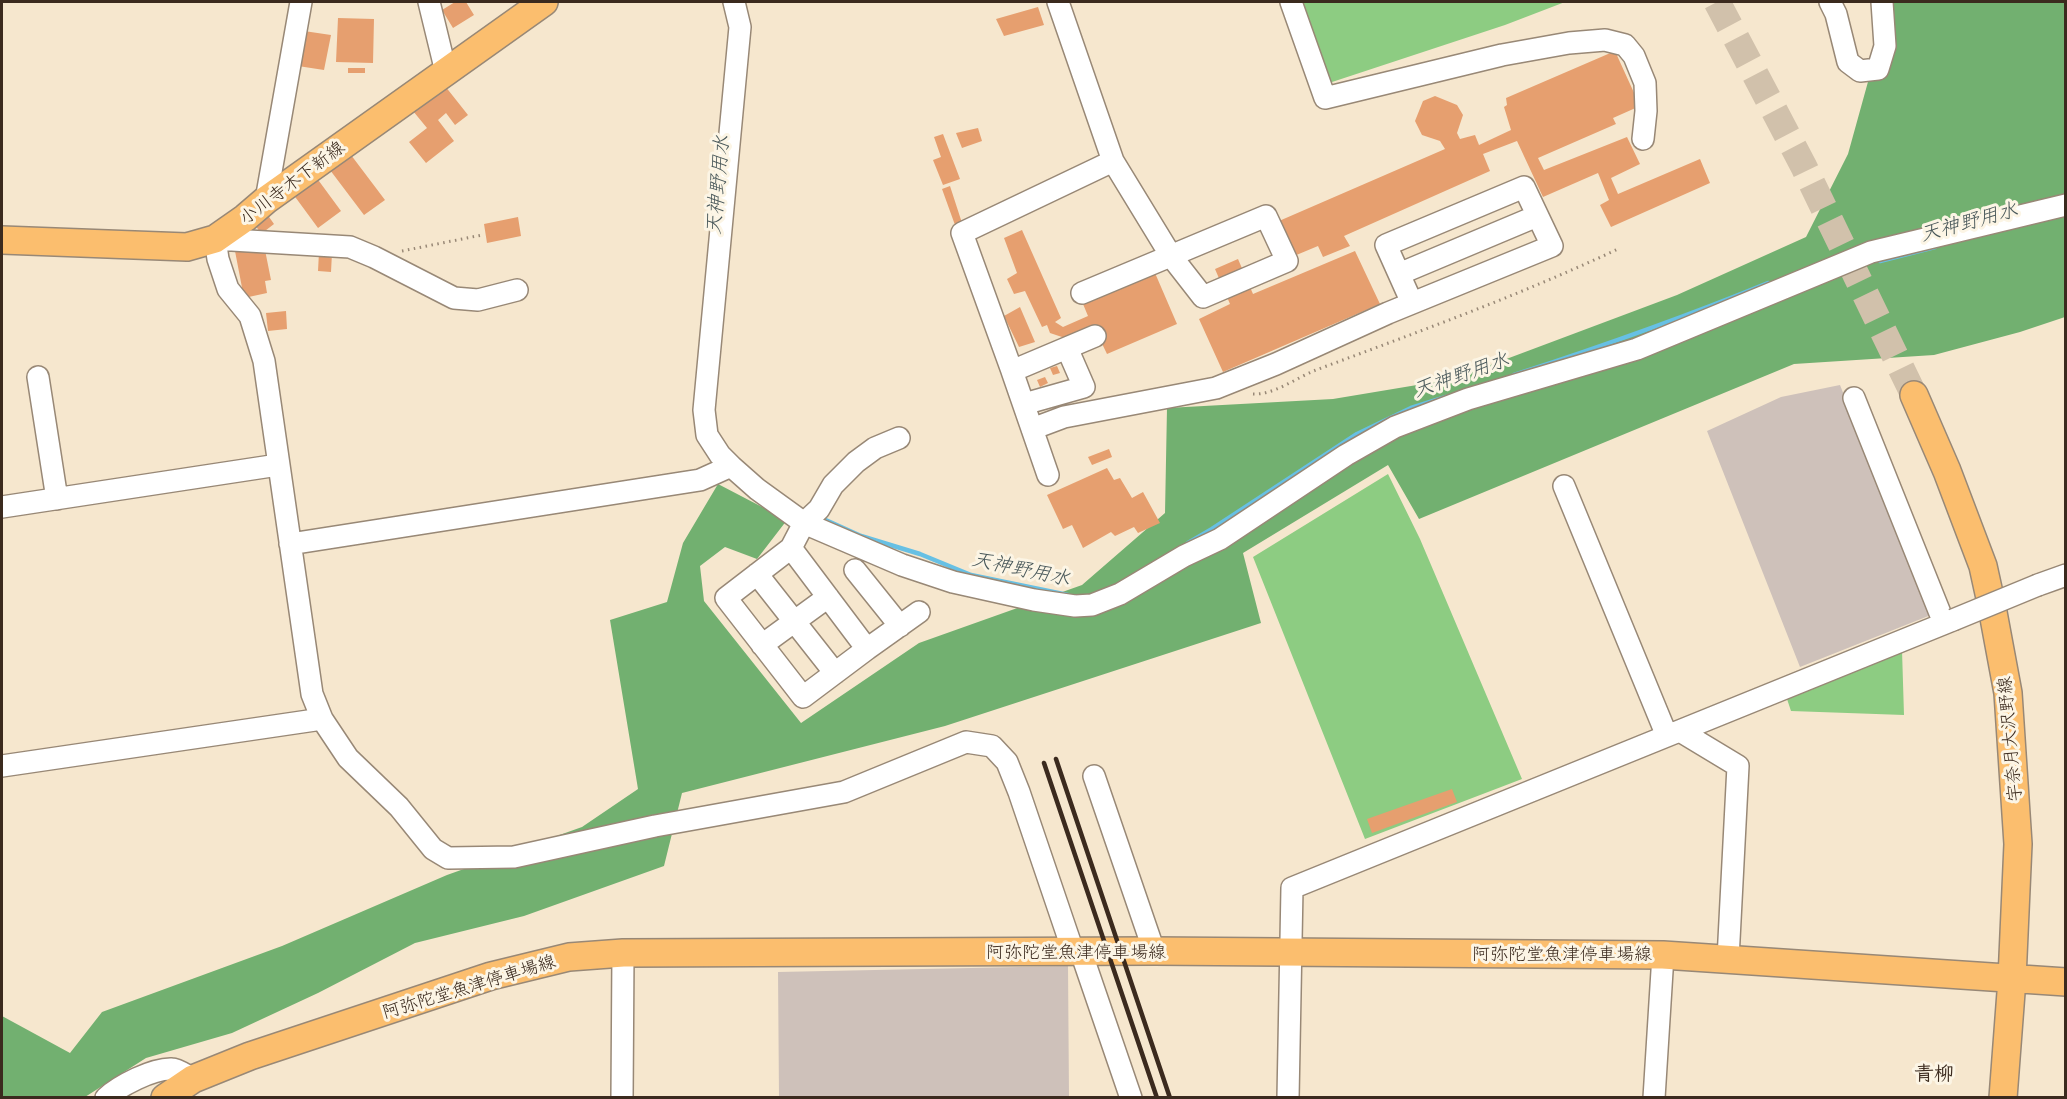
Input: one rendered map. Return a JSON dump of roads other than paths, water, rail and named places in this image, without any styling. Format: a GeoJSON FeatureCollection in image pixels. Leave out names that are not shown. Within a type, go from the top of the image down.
{"type":"FeatureCollection","features":[{"type":"Feature","properties":{"kind":"main road","name":"小川寺木下新線"},"geometry":{"type":"LineString","coordinates":[[2,240],[188,247],[215,239],[266,200],[544,2]]}},
{"type":"Feature","properties":{"kind":"main road","name":"宇奈月大沢野線"},"geometry":{"type":"LineString","coordinates":[[1914,396],[1947,471],[1983,566],[2008,693],[2018,844],[2012,979],[2003,1098]]}},
{"type":"Feature","properties":{"kind":"main road","name":"阿弥陀堂魚津停車場線"},"geometry":{"type":"LineString","coordinates":[[165,1098],[194,1079],[250,1056],[491,976],[569,957],[623,953],[1154,951],[1664,955],[2066,982]]}},
{"type":"Feature","properties":{"kind":"street"},"geometry":{"type":"LineString","coordinates":[[266,200],[301,2]]}},
{"type":"Feature","properties":{"kind":"street"},"geometry":{"type":"LineString","coordinates":[[429,2],[446,72]]}},
{"type":"Feature","properties":{"kind":"street"},"geometry":{"type":"LineString","coordinates":[[734,2],[740,27],[704,410],[707,435],[720,455],[731,466],[757,489],[804,523],[902,565],[953,582],[1034,600],[1075,606],[1092,605],[1120,594],[1184,556],[1220,539],[1346,455],[1395,427],[1468,399],[1637,349],[1871,252],[2066,205]]}},
{"type":"Feature","properties":{"kind":"street"},"geometry":{"type":"LineString","coordinates":[[1058,2],[1113,161],[1171,256],[1203,297],[1287,261],[1266,216],[1171,256],[1082,293]]}},
{"type":"Feature","properties":{"kind":"street"},"geometry":{"type":"LineString","coordinates":[[1291,2],[1325,98],[1502,55],[1569,43],[1605,40],[1625,45],[1634,56],[1645,83],[1646,111],[1643,139]]}},
{"type":"Feature","properties":{"kind":"street"},"geometry":{"type":"LineString","coordinates":[[1830,2],[1836,14],[1848,62],[1860,71],[1878,69],[1885,46],[1882,2]]}},
{"type":"Feature","properties":{"kind":"street"},"geometry":{"type":"LineString","coordinates":[[1048,475],[962,233],[1113,161]]}},
{"type":"Feature","properties":{"kind":"street"},"geometry":{"type":"LineString","coordinates":[[1032,429],[1064,417],[1216,388],[1276,364],[1388,313],[1552,246],[1524,188],[1386,246],[1412,303]]}},
{"type":"Feature","properties":{"kind":"street"},"geometry":{"type":"LineString","coordinates":[[1399,274],[1538,216]]}},
{"type":"Feature","properties":{"kind":"street"},"geometry":{"type":"LineString","coordinates":[[517,290],[478,300],[454,298],[374,256],[350,247],[215,239],[218,260],[228,289],[250,316],[264,361],[312,694],[322,719],[348,758],[399,807],[433,849],[448,858],[514,857],[655,826],[844,792],[966,742],[992,746],[1007,762],[1020,792],[1131,1098]]}},
{"type":"Feature","properties":{"kind":"street"},"geometry":{"type":"LineString","coordinates":[[1012,371],[1095,336]]}},
{"type":"Feature","properties":{"kind":"street"},"geometry":{"type":"LineString","coordinates":[[1024,404],[1084,387],[1067,348]]}},
{"type":"Feature","properties":{"kind":"street"},"geometry":{"type":"LineString","coordinates":[[38,377],[57,499]]}},
{"type":"Feature","properties":{"kind":"street"},"geometry":{"type":"LineString","coordinates":[[1854,398],[1948,621]]}},
{"type":"Feature","properties":{"kind":"street"},"geometry":{"type":"LineString","coordinates":[[899,438],[875,448],[856,462],[833,485],[819,509],[804,523],[791,548],[726,598],[803,697],[919,612]]}},
{"type":"Feature","properties":{"kind":"street"},"geometry":{"type":"LineString","coordinates":[[2,507],[278,465]]}},
{"type":"Feature","properties":{"kind":"street"},"geometry":{"type":"LineString","coordinates":[[290,544],[700,480],[731,466]]}},
{"type":"Feature","properties":{"kind":"street"},"geometry":{"type":"LineString","coordinates":[[1564,486],[1673,733],[1738,766],[1728,959]]}},
{"type":"Feature","properties":{"kind":"street"},"geometry":{"type":"LineString","coordinates":[[791,548],[867,649]]}},
{"type":"Feature","properties":{"kind":"street"},"geometry":{"type":"LineString","coordinates":[[855,570],[900,626]]}},
{"type":"Feature","properties":{"kind":"street"},"geometry":{"type":"LineString","coordinates":[[757,574],[835,673]]}},
{"type":"Feature","properties":{"kind":"street"},"geometry":{"type":"LineString","coordinates":[[1288,1098],[1292,888],[2066,575]]}},
{"type":"Feature","properties":{"kind":"street"},"geometry":{"type":"LineString","coordinates":[[762,645],[828,597]]}},
{"type":"Feature","properties":{"kind":"street"},"geometry":{"type":"LineString","coordinates":[[2,766],[322,719]]}},
{"type":"Feature","properties":{"kind":"street"},"geometry":{"type":"LineString","coordinates":[[1094,776],[1154,951]]}},
{"type":"Feature","properties":{"kind":"street"},"geometry":{"type":"LineString","coordinates":[[622,1098],[623,953]]}},
{"type":"Feature","properties":{"kind":"street"},"geometry":{"type":"LineString","coordinates":[[1654,1098],[1664,955]]}},
{"type":"Feature","properties":{"kind":"street"},"geometry":{"type":"LineString","coordinates":[[106,1098],[115,1089],[155,1072],[172,1069],[194,1079]]}},
{"type":"Feature","properties":{"kind":"waterway","name":"天神野用水"},"geometry":{"type":"LineString","coordinates":[[1880,261],[1935,247]]}},
{"type":"Feature","properties":{"kind":"waterway","name":"天神野用水"},"geometry":{"type":"LineString","coordinates":[[1514,375],[1642,331],[1768,283]]}},
{"type":"Feature","properties":{"kind":"waterway","name":"天神野用水"},"geometry":{"type":"LineString","coordinates":[[1188,543],[1357,434],[1411,408],[1446,397]]}},
{"type":"Feature","properties":{"kind":"waterway","name":"天神野用水"},"geometry":{"type":"LineString","coordinates":[[819,517],[861,536],[920,554],[971,575],[1068,595]]}},
{"type":"Feature","properties":{"kind":"tunnel"},"geometry":{"type":"LineString","coordinates":[[1717,2],[1804,167],[1914,395]]}},
{"type":"Feature","properties":{"kind":"railway"},"geometry":{"type":"LineString","coordinates":[[1056,759],[1170,1098]]}},
{"type":"Feature","properties":{"kind":"railway"},"geometry":{"type":"LineString","coordinates":[[1044,763],[1157,1098]]}},
{"type":"Feature","properties":{"kind":"district","name":"青柳"},"geometry":{"type":"Point","coordinates":[1934,1074]}}]}
